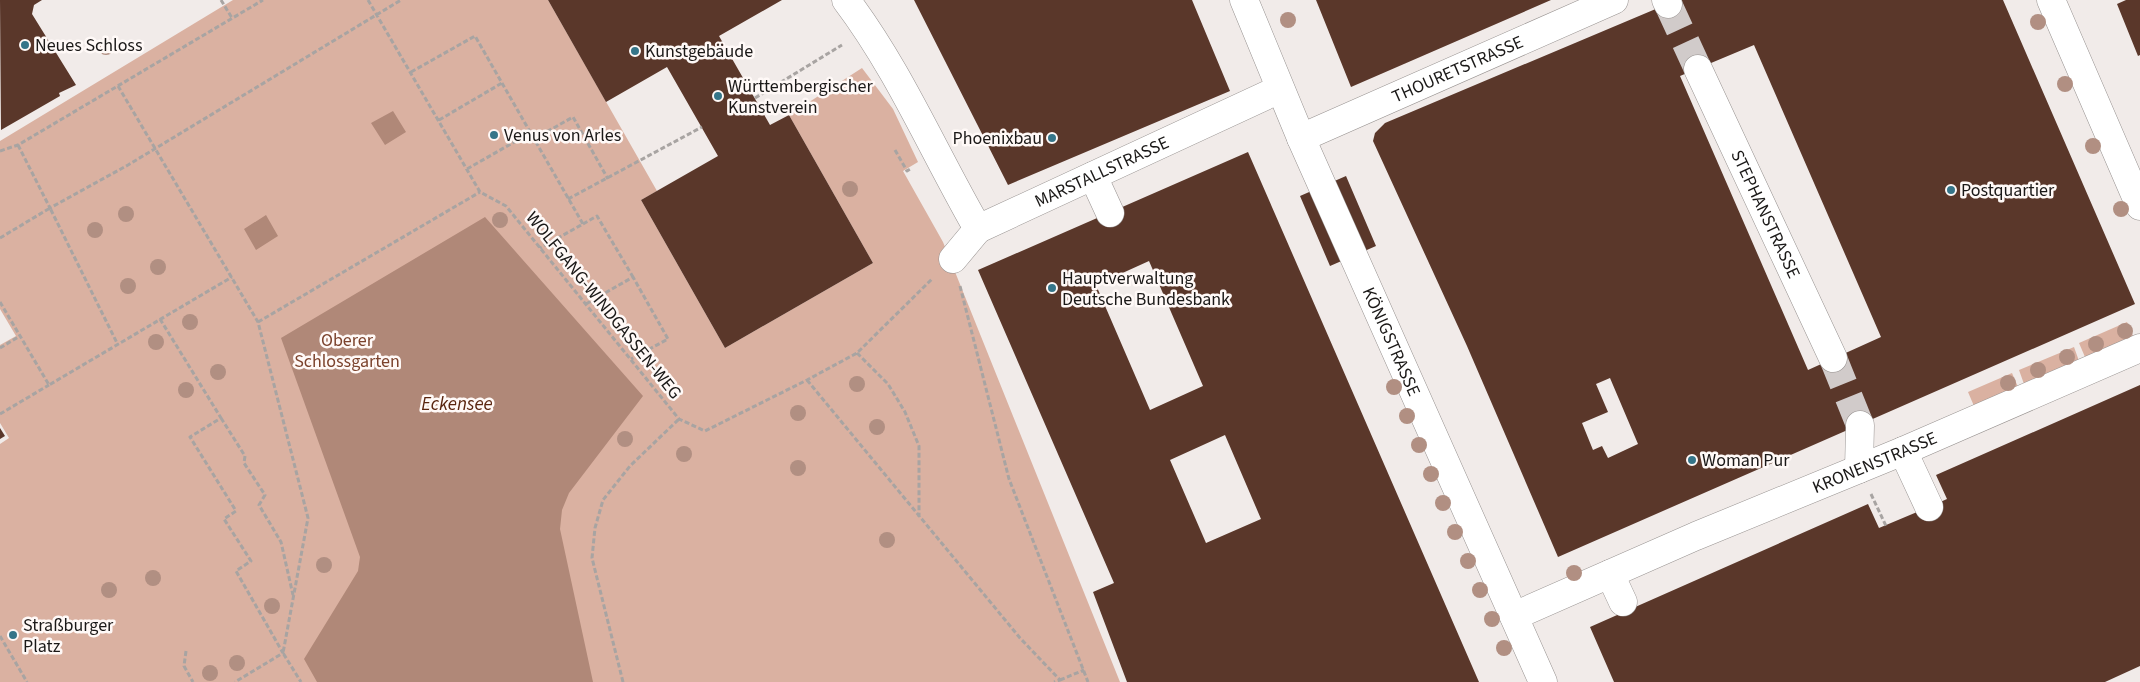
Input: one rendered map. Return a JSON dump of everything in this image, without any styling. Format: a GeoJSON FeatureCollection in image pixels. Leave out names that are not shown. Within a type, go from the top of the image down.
{"type":"FeatureCollection","features":[{"type":"Feature","properties":{"kind":"street"},"geometry":{"type":"LineString","coordinates":[[846,0],[868,30],[948,178],[978,229],[953,259]]}},
{"type":"Feature","properties":{"kind":"street","name":"KÖNIGSTRASSE"},"geometry":{"type":"LineString","coordinates":[[1244,0],[1300,138],[1544,682]]}},
{"type":"Feature","properties":{"kind":"street","name":"THOURETSTRASSE"},"geometry":{"type":"LineString","coordinates":[[1300,138],[1614,0]]}},
{"type":"Feature","properties":{"kind":"street"},"geometry":{"type":"LineString","coordinates":[[2057,2],[2140,206]]}},
{"type":"Feature","properties":{"kind":"street","name":"STEPHANSTRASSE"},"geometry":{"type":"LineString","coordinates":[[1698,70],[1833,358]]}},
{"type":"Feature","properties":{"kind":"street","name":"MARSTALLSTRASSE"},"geometry":{"type":"LineString","coordinates":[[978,229],[1280,90]]}},
{"type":"Feature","properties":{"kind":"street"},"geometry":{"type":"LineString","coordinates":[[1093,176],[1110,212]]}},
{"type":"Feature","properties":{"kind":"street","name":"KRONENSTRASSE"},"geometry":{"type":"LineString","coordinates":[[1514,616],[1859,468],[1904,451],[2140,348]]}},
{"type":"Feature","properties":{"kind":"street"},"geometry":{"type":"LineString","coordinates":[[1859,468],[1860,425]]}},
{"type":"Feature","properties":{"kind":"street"},"geometry":{"type":"LineString","coordinates":[[1904,451],[1929,507]]}},
{"type":"Feature","properties":{"kind":"street"},"geometry":{"type":"LineString","coordinates":[[1610,574],[1623,602]]}},
{"type":"Feature","properties":{"kind":"path"},"geometry":{"type":"LineString","coordinates":[[221,0],[232,18]]}},
{"type":"Feature","properties":{"kind":"path"},"geometry":{"type":"LineString","coordinates":[[0,151],[18,145],[263,0]]}},
{"type":"Feature","properties":{"kind":"path"},"geometry":{"type":"LineString","coordinates":[[258,322],[480,192],[412,72],[368,0]]}},
{"type":"Feature","properties":{"kind":"path"},"geometry":{"type":"LineString","coordinates":[[0,238],[155,148],[400,0]]}},
{"type":"Feature","properties":{"kind":"path"},"geometry":{"type":"LineString","coordinates":[[754,98],[868,30]]}},
{"type":"Feature","properties":{"kind":"path"},"geometry":{"type":"LineString","coordinates":[[412,72],[475,36],[583,224]]}},
{"type":"Feature","properties":{"kind":"path"},"geometry":{"type":"LineString","coordinates":[[439,120],[502,84]]}},
{"type":"Feature","properties":{"kind":"path"},"geometry":{"type":"LineString","coordinates":[[118,86],[258,322],[308,518],[283,652],[235,682]]}},
{"type":"Feature","properties":{"kind":"path"},"geometry":{"type":"LineString","coordinates":[[534,139],[573,116],[608,179]]}},
{"type":"Feature","properties":{"kind":"path"},"geometry":{"type":"LineString","coordinates":[[568,199],[702,127]]}},
{"type":"Feature","properties":{"kind":"path"},"geometry":{"type":"LineString","coordinates":[[467,169],[530,133]]}},
{"type":"Feature","properties":{"kind":"path"},"geometry":{"type":"LineString","coordinates":[[18,145],[118,345]]}},
{"type":"Feature","properties":{"kind":"path"},"geometry":{"type":"LineString","coordinates":[[895,150],[907,171]]}},
{"type":"Feature","properties":{"kind":"path","name":"WOLFGANG-WINDGASSEN-WEG"},"geometry":{"type":"LineString","coordinates":[[480,192],[506,206],[679,419],[630,466],[603,500],[596,528],[592,558],[622,682]]}},
{"type":"Feature","properties":{"kind":"path"},"geometry":{"type":"LineString","coordinates":[[540,248],[597,216],[668,339],[631,359]]}},
{"type":"Feature","properties":{"kind":"path"},"geometry":{"type":"LineString","coordinates":[[679,419],[705,431],[808,380],[857,353],[953,259]]}},
{"type":"Feature","properties":{"kind":"path"},"geometry":{"type":"LineString","coordinates":[[953,259],[1009,479],[1088,682]]}},
{"type":"Feature","properties":{"kind":"path"},"geometry":{"type":"LineString","coordinates":[[0,414],[232,277]]}},
{"type":"Feature","properties":{"kind":"path"},"geometry":{"type":"LineString","coordinates":[[586,304],[633,277]]}},
{"type":"Feature","properties":{"kind":"path"},"geometry":{"type":"LineString","coordinates":[[0,302],[49,385]]}},
{"type":"Feature","properties":{"kind":"path"},"geometry":{"type":"LineString","coordinates":[[160,319],[245,456],[244,462],[265,495],[259,505],[281,542],[294,598]]}},
{"type":"Feature","properties":{"kind":"path"},"geometry":{"type":"LineString","coordinates":[[0,348],[20,336]]}},
{"type":"Feature","properties":{"kind":"path"},"geometry":{"type":"LineString","coordinates":[[857,353],[888,384],[905,412],[919,446],[919,517]]}},
{"type":"Feature","properties":{"kind":"path"},"geometry":{"type":"LineString","coordinates":[[808,380],[1020,638],[1060,680]]}},
{"type":"Feature","properties":{"kind":"path"},"geometry":{"type":"LineString","coordinates":[[221,418],[190,438],[236,511],[224,519],[251,561],[236,570],[301,682]]}},
{"type":"Feature","properties":{"kind":"path"},"geometry":{"type":"LineString","coordinates":[[0,636],[27,682]]}},
{"type":"Feature","properties":{"kind":"path"},"geometry":{"type":"LineString","coordinates":[[186,651],[184,666],[194,682]]}},
{"type":"Feature","properties":{"kind":"path"},"geometry":{"type":"LineString","coordinates":[[1054,682],[1084,670]]}},
{"type":"Feature","properties":{"kind":"green space","name":"Oberer Schlossgarten"},"geometry":{"type":"Polygon","coordinates":[[[233,0],[548,0],[657,191],[641,200],[725,348],[873,263],[789,115],[862,68],[893,109],[918,162],[903,171],[943,242],[1120,682],[0,682],[0,444],[9,438],[0,423],[0,345],[16,336],[0,309],[0,141],[233,0]]]}},
{"type":"Feature","properties":{"kind":"green space"},"geometry":{"type":"Polygon","coordinates":[[[2127,322],[2133,336],[2085,357],[2079,343],[2127,322]]]}},
{"type":"Feature","properties":{"kind":"green space"},"geometry":{"type":"Polygon","coordinates":[[[2074,347],[2079,361],[2024,384],[2019,370],[2074,347]]]}},
{"type":"Feature","properties":{"kind":"green space"},"geometry":{"type":"Polygon","coordinates":[[[2012,373],[2018,387],[1974,406],[1968,392],[2012,373]]]}},
{"type":"Feature","properties":{"kind":"water"},"geometry":{"type":"Polygon","coordinates":[[[393,111],[406,132],[385,145],[371,123],[393,111]]]}},
{"type":"Feature","properties":{"kind":"water"},"geometry":{"type":"Polygon","coordinates":[[[266,215],[278,236],[256,250],[244,229],[266,215]]]}},
{"type":"Feature","properties":{"kind":"water","name":"Eckensee"},"geometry":{"type":"Polygon","coordinates":[[[485,217],[643,396],[569,493],[562,510],[560,529],[593,682],[317,682],[304,659],[358,571],[360,557],[281,338],[485,217]]]}},
{"type":"Feature","properties":{"kind":"building","name":"Neues Schloss"},"geometry":{"type":"Polygon","coordinates":[[[0,0],[42,0],[34,5],[32,14],[76,85],[59,93],[60,96],[1,130],[0,0]]]}},
{"type":"Feature","properties":{"kind":"building"},"geometry":{"type":"Polygon","coordinates":[[[548,0],[782,0],[719,36],[770,125],[789,115],[873,263],[725,348],[641,200],[718,156],[667,67],[606,102],[548,0]]]}},
{"type":"Feature","properties":{"kind":"building","name":"Phoenixbau"},"geometry":{"type":"Polygon","coordinates":[[[914,0],[1192,0],[1230,91],[1008,185],[914,0]]]}},
{"type":"Feature","properties":{"kind":"building"},"geometry":{"type":"Polygon","coordinates":[[[1316,0],[1551,0],[1351,87],[1316,0]]]}},
{"type":"Feature","properties":{"kind":"building"},"geometry":{"type":"Polygon","coordinates":[[[1677,0],[2003,0],[2135,304],[1558,557],[1467,346],[1373,141],[1375,133],[1385,123],[1677,0]],[[1754,45],[1680,76],[1808,370],[1881,337],[1754,45]],[[1610,378],[1596,384],[1608,412],[1582,423],[1593,450],[1602,446],[1608,458],[1638,444],[1610,378]]]}},
{"type":"Feature","properties":{"kind":"building"},"geometry":{"type":"Polygon","coordinates":[[[2126,0],[2140,0],[2140,55],[2138,56],[2117,4],[2126,0]]]}},
{"type":"Feature","properties":{"kind":"building"},"geometry":{"type":"Polygon","coordinates":[[[1248,152],[1479,682],[1127,682],[1093,592],[1114,583],[978,270],[1248,152]],[[1149,261],[1096,285],[1150,410],[1203,386],[1149,261]],[[1225,435],[1170,460],[1206,543],[1261,519],[1225,435]]]}},
{"type":"Feature","properties":{"kind":"building"},"geometry":{"type":"Polygon","coordinates":[[[1346,176],[1376,246],[1330,266],[1300,196],[1346,176]]]}},
{"type":"Feature","properties":{"kind":"building"},"geometry":{"type":"Polygon","coordinates":[[[2140,385],[2140,666],[2105,682],[1614,682],[1590,627],[1868,504],[1879,528],[1929,507],[1947,499],[1936,475],[2140,385]]]}},
{"type":"Feature","properties":{"kind":"building"},"geometry":{"type":"Polygon","coordinates":[[[0,428],[5,436],[0,439],[0,428]]]}},
{"type":"Feature","properties":{"kind":"tunnel"},"geometry":{"type":"LineString","coordinates":[[1668,4],[1698,69]]}},
{"type":"Feature","properties":{"kind":"tunnel"},"geometry":{"type":"LineString","coordinates":[[1833,358],[1860,425]]}},
{"type":"Feature","properties":{"kind":"place","name":"Neues Schloss"},"geometry":{"type":"Point","coordinates":[25,45]}},
{"type":"Feature","properties":{"kind":"place","name":"Kunstgebäude"},"geometry":{"type":"Point","coordinates":[635,51]}},
{"type":"Feature","properties":{"kind":"place","name":"Württembergischer Kunstverein"},"geometry":{"type":"Point","coordinates":[718,96]}},
{"type":"Feature","properties":{"kind":"place","name":"Venus von Arles"},"geometry":{"type":"Point","coordinates":[494,135]}},
{"type":"Feature","properties":{"kind":"place","name":"Phoenixbau"},"geometry":{"type":"Point","coordinates":[1052,138]}},
{"type":"Feature","properties":{"kind":"place","name":"Postquartier"},"geometry":{"type":"Point","coordinates":[1951,190]}},
{"type":"Feature","properties":{"kind":"place","name":"Hauptverwaltung Deutsche Bundesbank"},"geometry":{"type":"Point","coordinates":[1052,288]}},
{"type":"Feature","properties":{"kind":"place","name":"Woman Pur"},"geometry":{"type":"Point","coordinates":[1692,460]}},
{"type":"Feature","properties":{"kind":"place","name":"Straßburger Platz"},"geometry":{"type":"Point","coordinates":[13,635]}}]}
